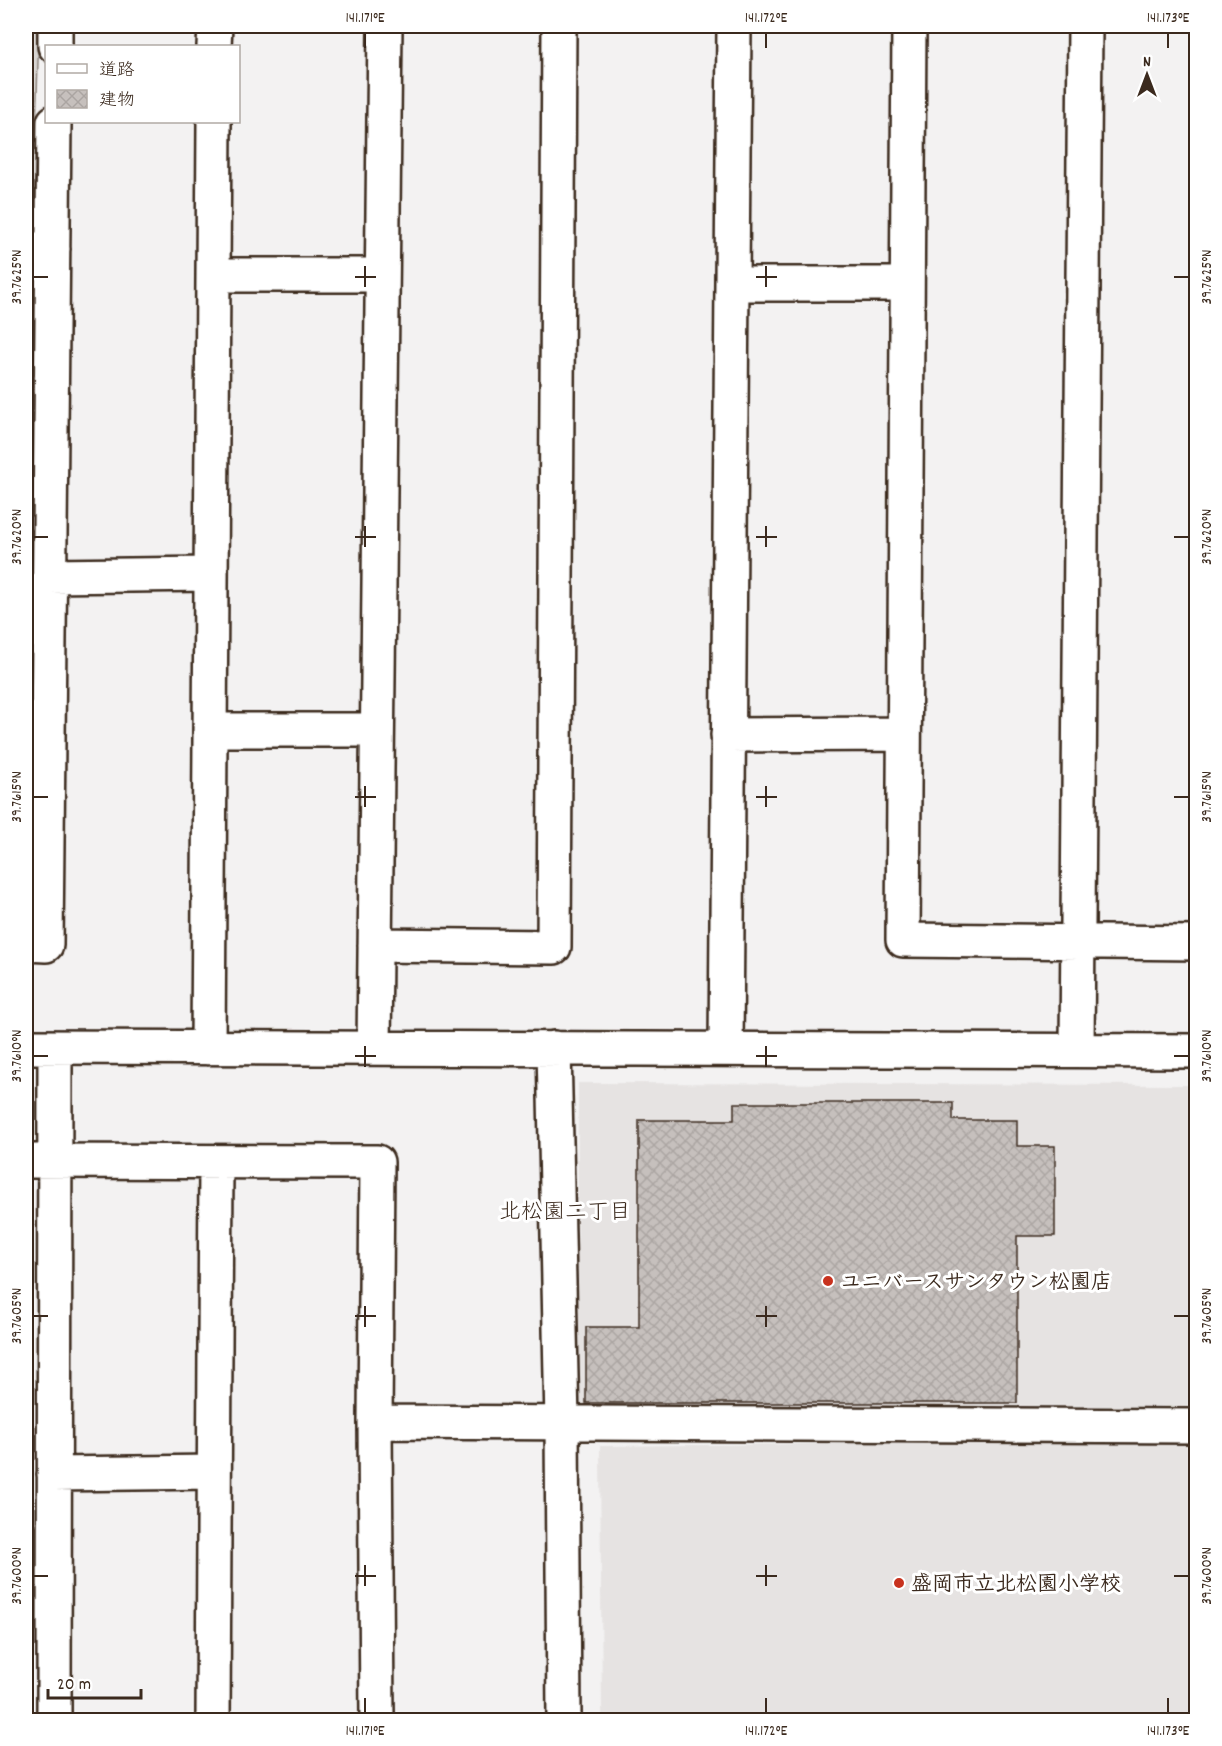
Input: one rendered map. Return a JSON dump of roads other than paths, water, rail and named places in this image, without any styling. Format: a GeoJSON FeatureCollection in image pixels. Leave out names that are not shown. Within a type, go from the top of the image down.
{"type":"FeatureCollection","features":[{"type":"Feature","properties":{"kind":"street"},"geometry":{"type":"LineString","coordinates":[[55,26],[55,45]]}},
{"type":"Feature","properties":{"kind":"street"},"geometry":{"type":"LineString","coordinates":[[214,26],[214,45]]}},
{"type":"Feature","properties":{"kind":"street"},"geometry":{"type":"LineString","coordinates":[[374,1048],[385,26]]}},
{"type":"Feature","properties":{"kind":"street"},"geometry":{"type":"LineString","coordinates":[[375,945],[554,947],[559,26]]}},
{"type":"Feature","properties":{"kind":"street"},"geometry":{"type":"LineString","coordinates":[[726,1048],[734,26]]}},
{"type":"Feature","properties":{"kind":"street"},"geometry":{"type":"LineString","coordinates":[[909,26],[903,940],[1197,943]]}},
{"type":"Feature","properties":{"kind":"street"},"geometry":{"type":"LineString","coordinates":[[1077,1050],[1085,26]]}},
{"type":"Feature","properties":{"kind":"street"},"geometry":{"type":"LineString","coordinates":[[26,944],[46,945],[50,576],[39,249],[54,123]]}},
{"type":"Feature","properties":{"kind":"street"},"geometry":{"type":"LineString","coordinates":[[208,1048],[214,123]]}},
{"type":"Feature","properties":{"kind":"street"},"geometry":{"type":"LineString","coordinates":[[213,275],[382,275]]}},
{"type":"Feature","properties":{"kind":"street"},"geometry":{"type":"LineString","coordinates":[[732,284],[907,284]]}},
{"type":"Feature","properties":{"kind":"street"},"geometry":{"type":"LineString","coordinates":[[50,576],[211,574]]}},
{"type":"Feature","properties":{"kind":"street"},"geometry":{"type":"LineString","coordinates":[[210,730],[378,730]]}},
{"type":"Feature","properties":{"kind":"street"},"geometry":{"type":"LineString","coordinates":[[728,735],[904,734]]}},
{"type":"Feature","properties":{"kind":"street"},"geometry":{"type":"LineString","coordinates":[[54,1720],[54,1474],[40,1161],[40,1047],[1197,1051]]}},
{"type":"Feature","properties":{"kind":"street"},"geometry":{"type":"LineString","coordinates":[[554,1048],[562,1423],[564,1720]]}},
{"type":"Feature","properties":{"kind":"street"},"geometry":{"type":"LineString","coordinates":[[40,1161],[377,1162],[375,1422],[377,1720]]}},
{"type":"Feature","properties":{"kind":"street"},"geometry":{"type":"LineString","coordinates":[[213,1720],[216,1162]]}},
{"type":"Feature","properties":{"kind":"street"},"geometry":{"type":"LineString","coordinates":[[375,1422],[1197,1426]]}},
{"type":"Feature","properties":{"kind":"street"},"geometry":{"type":"LineString","coordinates":[[54,1474],[214,1472]]}},
{"type":"Feature","properties":{"kind":"place","name":"ユニバースサンタウン松園店"},"geometry":{"type":"Point","coordinates":[828,1281]}},
{"type":"Feature","properties":{"kind":"place","name":"盛岡市立北松園小学校"},"geometry":{"type":"Point","coordinates":[899,1583]}},
{"type":"Feature","properties":{"kind":"district","name":"北松園二丁目"},"geometry":{"type":"Point","coordinates":[565,1210]}}]}
